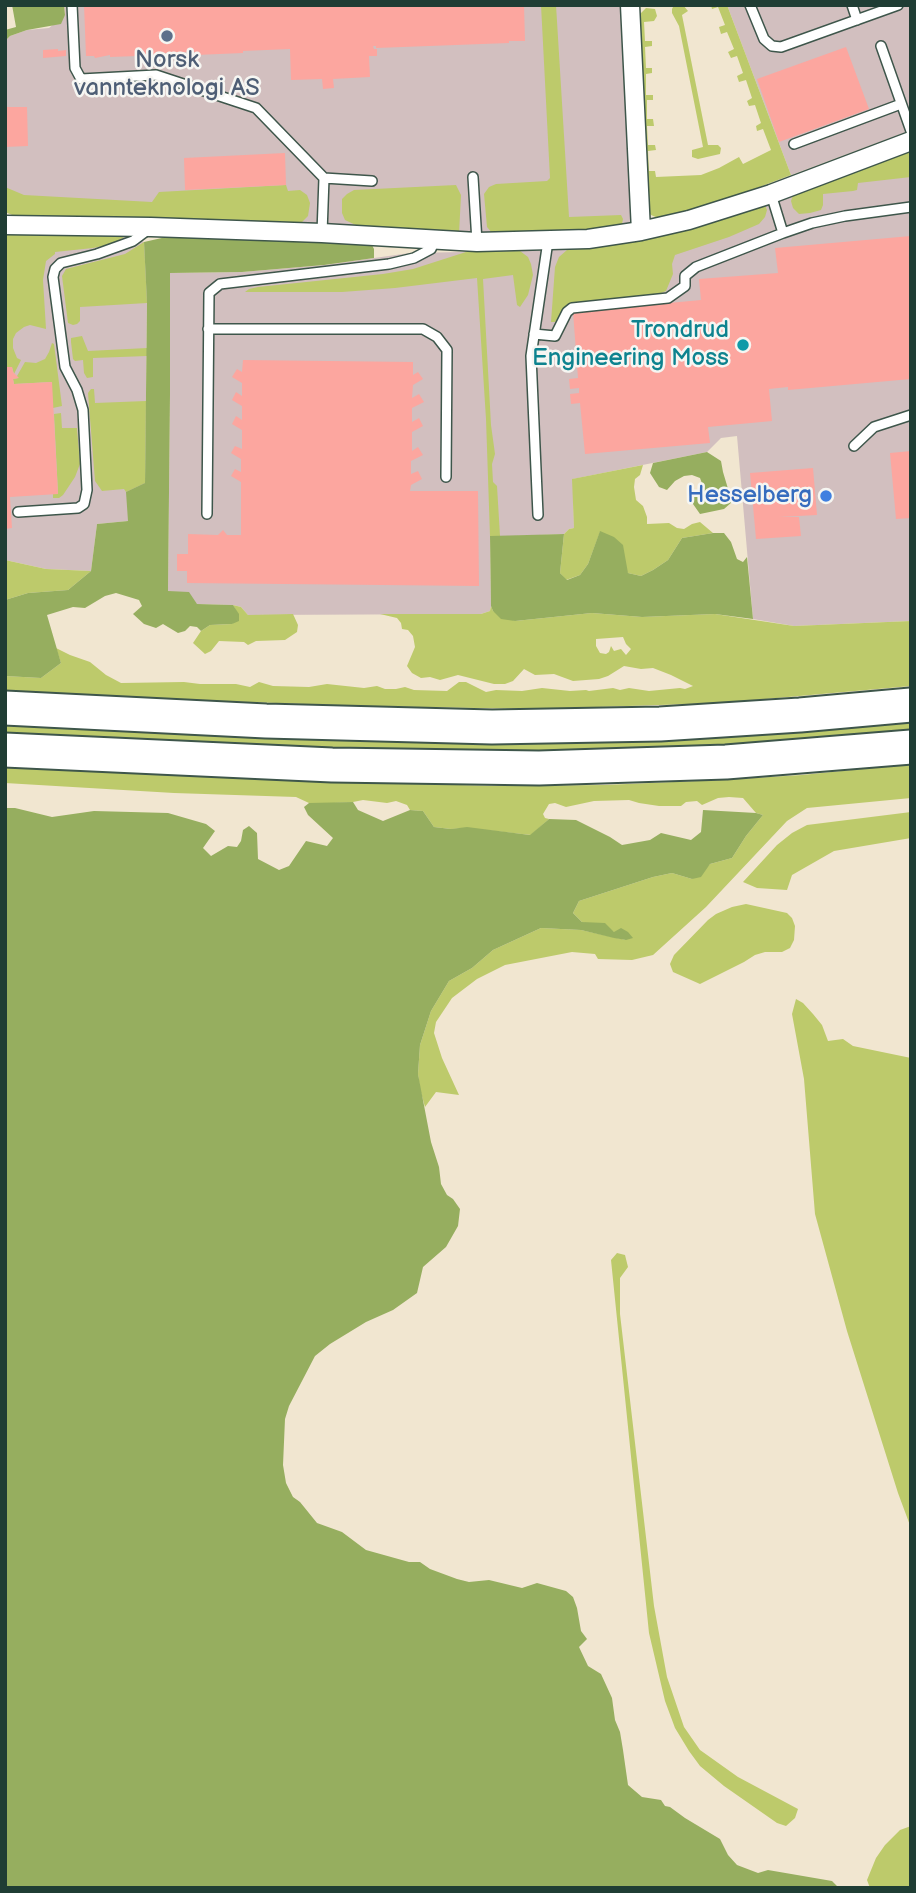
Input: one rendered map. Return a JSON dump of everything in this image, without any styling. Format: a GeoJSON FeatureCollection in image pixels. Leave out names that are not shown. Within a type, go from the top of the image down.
{"type":"FeatureCollection","features":[{"type":"Feature","properties":{"kind":"highway"},"geometry":{"type":"LineString","coordinates":[[5,708],[265,721],[492,727],[660,724],[911,705]]}},
{"type":"Feature","properties":{"kind":"highway"},"geometry":{"type":"LineString","coordinates":[[5,750],[332,765],[539,768],[726,762],[911,747]]}},
{"type":"Feature","properties":{"kind":"street"},"geometry":{"type":"LineString","coordinates":[[630,5],[640,231]]}},
{"type":"Feature","properties":{"kind":"street"},"geometry":{"type":"LineString","coordinates":[[5,225],[322,233],[477,242],[588,239],[689,220],[771,194],[911,141]]}},
{"type":"Feature","properties":{"kind":"lane"},"geometry":{"type":"LineString","coordinates":[[72,5],[75,68],[81,79],[156,75],[256,108],[324,178],[372,181]]}},
{"type":"Feature","properties":{"kind":"lane"},"geometry":{"type":"LineString","coordinates":[[852,5],[857,20]]}},
{"type":"Feature","properties":{"kind":"lane"},"geometry":{"type":"LineString","coordinates":[[752,6],[764,39],[772,46],[781,47],[898,5]]}},
{"type":"Feature","properties":{"kind":"lane"},"geometry":{"type":"LineString","coordinates":[[881,46],[911,131]]}},
{"type":"Feature","properties":{"kind":"lane"},"geometry":{"type":"LineString","coordinates":[[794,144],[901,104]]}},
{"type":"Feature","properties":{"kind":"lane"},"geometry":{"type":"LineString","coordinates":[[473,177],[477,242]]}},
{"type":"Feature","properties":{"kind":"lane"},"geometry":{"type":"LineString","coordinates":[[322,233],[324,178]]}},
{"type":"Feature","properties":{"kind":"lane"},"geometry":{"type":"LineString","coordinates":[[771,194],[783,233]]}},
{"type":"Feature","properties":{"kind":"lane"},"geometry":{"type":"LineString","coordinates":[[534,334],[555,336],[567,312],[572,308],[668,298],[685,286],[685,276],[696,267],[812,223],[911,206]]}},
{"type":"Feature","properties":{"kind":"lane"},"geometry":{"type":"LineString","coordinates":[[18,512],[78,508],[84,504],[87,490],[83,410],[77,390],[65,367],[53,277],[55,269],[61,263],[133,241],[151,227]]}},
{"type":"Feature","properties":{"kind":"lane"},"geometry":{"type":"LineString","coordinates":[[206,514],[208,293],[220,284],[388,264],[414,258],[432,249],[435,240]]}},
{"type":"Feature","properties":{"kind":"lane"},"geometry":{"type":"LineString","coordinates":[[538,515],[531,356],[548,241]]}},
{"type":"Feature","properties":{"kind":"lane"},"geometry":{"type":"LineString","coordinates":[[208,329],[398,328],[423,329],[437,337],[447,350],[446,477]]}},
{"type":"Feature","properties":{"kind":"lane"},"geometry":{"type":"LineString","coordinates":[[854,446],[874,427],[911,415]]}},
{"type":"Feature","properties":{"kind":"shaded area"},"geometry":{"type":"Polygon","coordinates":[[[64,5],[624,5],[633,222],[599,229],[493,236],[15,216],[5,212],[7,39],[27,30],[49,28],[65,15],[64,5]]]}},
{"type":"Feature","properties":{"kind":"shaded area"},"geometry":{"type":"Polygon","coordinates":[[[727,5],[911,5],[911,130],[791,175],[727,5]]]}},
{"type":"Feature","properties":{"kind":"shaded area"},"geometry":{"type":"Polygon","coordinates":[[[911,148],[911,621],[794,626],[753,619],[737,436],[721,438],[707,452],[573,479],[574,528],[564,534],[490,537],[491,606],[490,611],[481,614],[248,615],[241,607],[197,604],[168,591],[170,273],[242,272],[324,265],[410,253],[567,250],[635,240],[911,148]]]}},
{"type":"Feature","properties":{"kind":"shaded area"},"geometry":{"type":"Polygon","coordinates":[[[5,233],[125,233],[144,242],[147,303],[145,483],[128,521],[97,524],[91,571],[46,569],[5,560],[5,233]]]}},
{"type":"Feature","properties":{"kind":"green space"},"geometry":{"type":"Polygon","coordinates":[[[12,5],[64,5],[65,15],[61,24],[10,36],[5,50],[5,30],[16,27],[12,5]]]}},
{"type":"Feature","properties":{"kind":"green space"},"geometry":{"type":"Polygon","coordinates":[[[541,5],[556,5],[569,217],[621,215],[622,224],[553,234],[493,234],[487,227],[484,194],[489,187],[496,184],[547,181],[550,178],[541,5]]]}},
{"type":"Feature","properties":{"kind":"green space"},"geometry":{"type":"Polygon","coordinates":[[[674,5],[683,5],[688,11],[682,15],[708,145],[718,145],[721,148],[720,154],[698,159],[692,157],[692,150],[703,147],[679,26],[672,13],[674,5]]]}},
{"type":"Feature","properties":{"kind":"green space"},"geometry":{"type":"Polygon","coordinates":[[[711,5],[727,5],[791,175],[741,194],[658,218],[647,210],[639,15],[646,8],[655,9],[657,16],[654,21],[644,22],[645,41],[652,41],[652,46],[645,47],[646,68],[652,68],[652,73],[646,74],[646,95],[653,95],[653,100],[647,100],[647,119],[653,119],[654,126],[647,126],[648,145],[655,145],[656,150],[648,151],[649,171],[655,171],[656,177],[701,175],[739,157],[743,164],[771,150],[763,129],[757,131],[756,126],[761,123],[755,105],[749,106],[747,101],[752,98],[746,80],[739,82],[737,76],[743,73],[737,56],[731,58],[728,52],[734,49],[727,32],[721,34],[719,27],[725,25],[718,7],[712,9],[711,5]]]}},
{"type":"Feature","properties":{"kind":"green space"},"geometry":{"type":"Polygon","coordinates":[[[911,148],[911,177],[858,183],[857,190],[823,194],[821,210],[810,213],[799,214],[793,208],[791,201],[794,192],[911,148]]]}},
{"type":"Feature","properties":{"kind":"green space"},"geometry":{"type":"Polygon","coordinates":[[[286,185],[288,191],[300,190],[307,195],[310,203],[308,216],[295,225],[35,218],[5,212],[5,187],[24,195],[152,202],[159,192],[286,185]]]}},
{"type":"Feature","properties":{"kind":"green space"},"geometry":{"type":"Polygon","coordinates":[[[456,185],[461,195],[459,234],[362,228],[345,220],[342,213],[342,199],[354,190],[456,185]]]}},
{"type":"Feature","properties":{"kind":"green space"},"geometry":{"type":"Polygon","coordinates":[[[764,203],[767,210],[759,224],[675,255],[673,274],[666,291],[656,295],[575,303],[566,306],[555,322],[551,322],[555,267],[559,257],[567,250],[635,240],[764,203]]]}},
{"type":"Feature","properties":{"kind":"green space"},"geometry":{"type":"Polygon","coordinates":[[[5,233],[125,233],[126,236],[112,244],[55,252],[46,261],[43,280],[46,329],[30,325],[16,333],[13,348],[17,358],[21,360],[14,374],[12,367],[7,367],[5,233]]]}},
{"type":"Feature","properties":{"kind":"green space"},"geometry":{"type":"Polygon","coordinates":[[[175,235],[371,243],[374,258],[242,272],[170,273],[168,591],[189,592],[197,604],[233,605],[239,614],[239,621],[210,625],[201,631],[190,626],[178,633],[163,624],[156,628],[144,624],[133,614],[142,606],[139,600],[116,593],[85,608],[73,607],[47,615],[61,663],[41,678],[5,676],[5,600],[28,593],[68,590],[91,571],[97,524],[128,521],[126,492],[145,483],[147,303],[144,242],[175,235]]]}},
{"type":"Feature","properties":{"kind":"green space"},"geometry":{"type":"Polygon","coordinates":[[[144,242],[147,303],[80,307],[80,321],[73,325],[68,323],[62,276],[66,269],[125,254],[144,242]]]}},
{"type":"Feature","properties":{"kind":"green space"},"geometry":{"type":"Polygon","coordinates":[[[520,251],[528,257],[533,275],[528,295],[520,307],[517,305],[513,275],[483,279],[495,454],[492,464],[493,482],[497,486],[500,536],[490,536],[477,278],[342,292],[245,292],[258,287],[413,269],[466,252],[520,251]]]}},
{"type":"Feature","properties":{"kind":"green space"},"geometry":{"type":"Polygon","coordinates":[[[82,336],[88,351],[147,348],[147,356],[93,358],[93,377],[87,378],[83,360],[73,359],[71,338],[82,336]]]}},
{"type":"Feature","properties":{"kind":"green space"},"geometry":{"type":"Polygon","coordinates":[[[52,343],[62,406],[53,408],[51,382],[14,384],[13,379],[18,378],[25,362],[36,363],[45,359],[52,343]]]}},
{"type":"Feature","properties":{"kind":"green space"},"geometry":{"type":"Polygon","coordinates":[[[94,389],[95,403],[146,401],[145,483],[126,492],[124,489],[102,491],[95,481],[88,393],[94,389]]]}},
{"type":"Feature","properties":{"kind":"green space"},"geometry":{"type":"Polygon","coordinates":[[[61,413],[62,428],[77,428],[80,464],[63,495],[53,498],[53,494],[58,493],[54,414],[61,413]]]}},
{"type":"Feature","properties":{"kind":"green space"},"geometry":{"type":"Polygon","coordinates":[[[707,452],[721,461],[732,502],[724,509],[700,514],[693,504],[693,497],[703,486],[700,478],[684,476],[667,490],[659,487],[650,473],[653,463],[707,452]]]}},
{"type":"Feature","properties":{"kind":"green space"},"geometry":{"type":"Polygon","coordinates":[[[643,465],[640,475],[635,479],[634,487],[636,500],[643,506],[647,524],[669,523],[684,529],[700,522],[713,533],[682,538],[668,560],[641,576],[628,573],[600,532],[588,564],[580,575],[566,580],[560,573],[564,534],[574,528],[572,479],[643,465]]]}},
{"type":"Feature","properties":{"kind":"green space"},"geometry":{"type":"Polygon","coordinates":[[[600,531],[614,537],[623,545],[628,573],[641,576],[668,560],[682,538],[724,533],[731,542],[737,559],[743,562],[747,557],[753,619],[715,614],[642,617],[592,613],[515,621],[501,619],[493,611],[490,536],[564,534],[560,573],[567,580],[580,575],[588,564],[600,531]]]}},
{"type":"Feature","properties":{"kind":"green space"},"geometry":{"type":"Polygon","coordinates":[[[5,560],[46,569],[91,571],[68,590],[28,593],[5,600],[5,560]]]}},
{"type":"Feature","properties":{"kind":"green space"},"geometry":{"type":"Polygon","coordinates":[[[233,605],[241,607],[248,615],[293,614],[298,625],[297,632],[285,640],[256,641],[248,645],[244,642],[219,641],[205,654],[193,643],[201,631],[210,625],[232,624],[238,614],[233,605]]]}},
{"type":"Feature","properties":{"kind":"green space"},"geometry":{"type":"Polygon","coordinates":[[[491,606],[493,611],[515,621],[592,613],[642,617],[715,614],[794,626],[911,621],[911,686],[721,703],[535,709],[107,697],[5,690],[5,676],[41,678],[61,663],[56,648],[90,662],[121,683],[184,682],[250,687],[259,682],[273,686],[309,687],[327,684],[447,691],[459,682],[466,682],[486,692],[542,688],[589,691],[629,688],[649,691],[693,686],[653,668],[624,666],[599,679],[573,681],[554,674],[535,675],[524,669],[513,681],[505,684],[458,675],[440,680],[421,678],[407,666],[415,647],[413,636],[408,630],[402,629],[397,618],[380,614],[481,614],[490,611],[491,606]],[[623,637],[596,639],[600,653],[606,654],[611,646],[614,651],[621,649],[626,655],[631,649],[623,637]]]}},
{"type":"Feature","properties":{"kind":"green space"},"geometry":{"type":"Polygon","coordinates":[[[911,717],[911,734],[844,741],[483,756],[5,738],[5,720],[911,717]]]}},
{"type":"Feature","properties":{"kind":"green space"},"geometry":{"type":"Polygon","coordinates":[[[911,764],[911,798],[807,808],[787,821],[706,907],[653,955],[632,960],[598,959],[595,954],[572,952],[505,965],[477,979],[452,998],[436,1022],[434,1033],[459,1095],[436,1092],[425,1107],[418,1074],[420,1045],[431,1011],[449,981],[472,968],[493,950],[541,928],[581,930],[626,940],[614,932],[582,922],[573,913],[579,901],[672,873],[692,879],[710,864],[732,858],[763,815],[756,813],[743,798],[729,797],[718,798],[702,805],[697,801],[686,802],[681,806],[659,806],[629,800],[594,801],[566,807],[555,803],[549,804],[543,814],[549,819],[531,835],[434,827],[423,811],[410,810],[407,805],[396,801],[387,803],[363,800],[315,804],[296,797],[5,783],[5,767],[230,778],[492,786],[721,780],[911,764]]]}},
{"type":"Feature","properties":{"kind":"green space"},"geometry":{"type":"Polygon","coordinates":[[[353,802],[358,810],[383,821],[410,810],[423,811],[434,827],[451,829],[467,827],[530,835],[549,819],[576,820],[622,845],[650,840],[661,833],[691,840],[701,832],[703,810],[763,815],[732,858],[710,864],[701,877],[692,879],[672,873],[579,901],[573,913],[582,922],[605,923],[614,932],[621,928],[633,938],[626,940],[581,930],[541,928],[493,950],[472,968],[449,981],[431,1011],[420,1045],[418,1074],[441,1184],[460,1209],[458,1226],[446,1247],[423,1267],[417,1293],[393,1310],[366,1322],[330,1344],[315,1356],[285,1419],[283,1465],[286,1483],[293,1497],[317,1523],[342,1532],[366,1550],[409,1562],[420,1562],[430,1569],[469,1582],[489,1580],[522,1588],[537,1583],[566,1591],[573,1597],[581,1631],[587,1639],[579,1647],[588,1666],[601,1674],[612,1698],[628,1785],[642,1797],[661,1800],[665,1806],[720,1839],[737,1865],[758,1873],[768,1870],[832,1881],[839,1888],[5,1888],[5,808],[52,817],[94,811],[168,813],[206,824],[215,831],[203,848],[211,856],[228,846],[237,847],[243,830],[249,826],[257,833],[258,859],[279,870],[289,866],[306,841],[327,846],[333,838],[308,815],[304,807],[309,803],[353,802]]]}},
{"type":"Feature","properties":{"kind":"green space"},"geometry":{"type":"Polygon","coordinates":[[[911,812],[911,838],[834,851],[792,875],[787,890],[757,888],[743,882],[777,845],[807,825],[911,812]]]}},
{"type":"Feature","properties":{"kind":"green space"},"geometry":{"type":"Polygon","coordinates":[[[746,904],[787,913],[792,918],[795,926],[794,940],[790,948],[782,952],[755,955],[700,984],[673,972],[670,964],[674,955],[708,920],[732,907],[746,904]]]}},
{"type":"Feature","properties":{"kind":"green space"},"geometry":{"type":"Polygon","coordinates":[[[796,999],[803,1003],[822,1025],[828,1041],[843,1039],[853,1046],[911,1058],[911,1528],[847,1331],[815,1214],[804,1079],[792,1014],[796,999]]]}},
{"type":"Feature","properties":{"kind":"green space"},"geometry":{"type":"Polygon","coordinates":[[[617,1253],[625,1255],[628,1267],[620,1278],[620,1314],[654,1606],[667,1677],[684,1727],[700,1750],[738,1777],[798,1809],[795,1818],[786,1826],[777,1823],[700,1766],[675,1728],[665,1701],[649,1633],[611,1260],[617,1253]]]}},
{"type":"Feature","properties":{"kind":"green space"},"geometry":{"type":"Polygon","coordinates":[[[911,1826],[911,1888],[870,1888],[867,1880],[876,1858],[900,1830],[911,1826]]]}},
{"type":"Feature","properties":{"kind":"building"},"geometry":{"type":"Polygon","coordinates":[[[84,5],[524,5],[525,41],[373,46],[377,49],[377,56],[369,56],[370,77],[333,79],[334,88],[323,89],[322,79],[291,80],[290,49],[196,55],[196,52],[110,55],[95,58],[86,56],[84,5]]]}},
{"type":"Feature","properties":{"kind":"building"},"geometry":{"type":"Polygon","coordinates":[[[846,47],[869,109],[779,142],[757,79],[846,47]]]}},
{"type":"Feature","properties":{"kind":"building"},"geometry":{"type":"Polygon","coordinates":[[[43,50],[66,50],[66,56],[43,58],[43,50]]]}},
{"type":"Feature","properties":{"kind":"building"},"geometry":{"type":"Polygon","coordinates":[[[5,107],[27,107],[28,146],[5,147],[5,107]]]}},
{"type":"Feature","properties":{"kind":"building"},"geometry":{"type":"Polygon","coordinates":[[[285,153],[286,185],[185,190],[184,158],[285,153]]]}},
{"type":"Feature","properties":{"kind":"building","name":"Trondrud Engineering Moss"},"geometry":{"type":"Polygon","coordinates":[[[911,236],[911,379],[788,390],[788,387],[769,389],[772,421],[708,427],[710,443],[585,454],[580,403],[571,404],[570,394],[579,393],[579,388],[570,389],[569,379],[578,378],[573,312],[701,300],[699,279],[778,273],[775,248],[911,236]]]}},
{"type":"Feature","properties":{"kind":"building"},"geometry":{"type":"Polygon","coordinates":[[[243,360],[413,362],[413,375],[418,372],[423,379],[413,385],[412,398],[419,394],[424,402],[412,408],[412,422],[419,418],[423,426],[412,432],[412,451],[418,447],[423,455],[411,461],[411,474],[418,471],[422,479],[411,485],[410,491],[478,491],[479,586],[187,583],[187,571],[177,571],[177,554],[188,554],[188,534],[218,535],[223,530],[227,535],[241,535],[241,482],[231,476],[235,469],[241,472],[241,459],[231,453],[235,446],[242,449],[242,430],[232,424],[236,416],[242,420],[242,406],[232,400],[236,392],[242,396],[242,383],[232,377],[237,369],[242,372],[243,360]]]}},
{"type":"Feature","properties":{"kind":"building"},"geometry":{"type":"Polygon","coordinates":[[[5,367],[12,367],[19,378],[13,379],[14,384],[52,382],[58,494],[10,497],[12,528],[5,529],[5,367]]]}},
{"type":"Feature","properties":{"kind":"building"},"geometry":{"type":"Polygon","coordinates":[[[911,451],[911,518],[896,519],[890,453],[911,451]]]}},
{"type":"Feature","properties":{"kind":"building"},"geometry":{"type":"Polygon","coordinates":[[[813,468],[817,515],[779,517],[799,517],[801,536],[756,539],[750,473],[813,468]]]}},
{"type":"Feature","properties":{"kind":"place","name":"Norsk vannteknologi AS"},"geometry":{"type":"Point","coordinates":[167,36]}},
{"type":"Feature","properties":{"kind":"place","name":"Trondrud Engineering Moss"},"geometry":{"type":"Point","coordinates":[743,345]}},
{"type":"Feature","properties":{"kind":"place","name":"Hesselberg"},"geometry":{"type":"Point","coordinates":[826,496]}}]}
